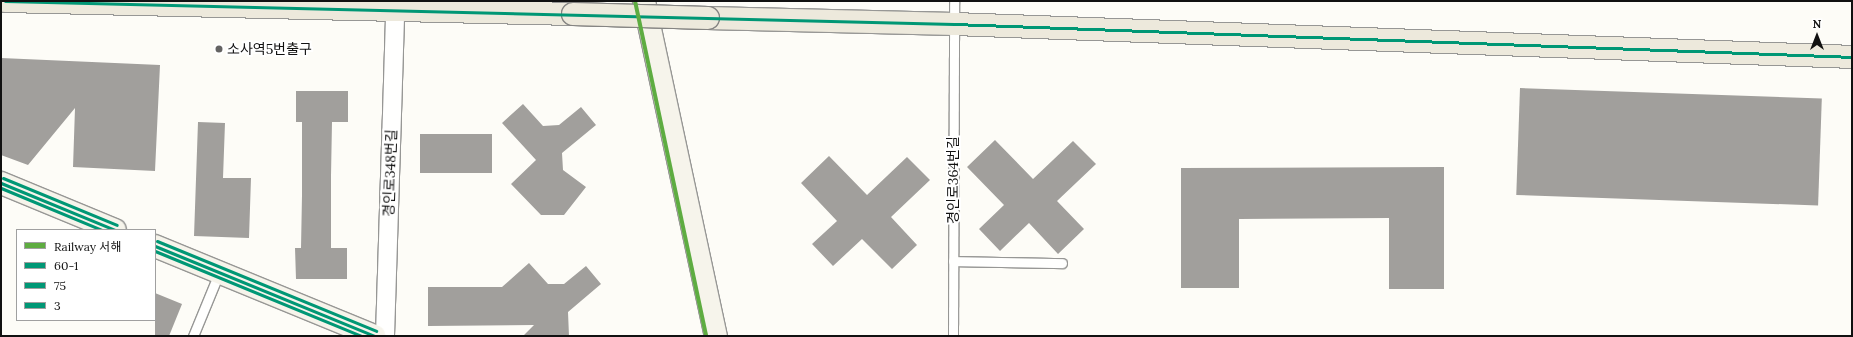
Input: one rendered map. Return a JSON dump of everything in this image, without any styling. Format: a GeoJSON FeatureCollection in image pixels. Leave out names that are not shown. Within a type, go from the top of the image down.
{"type":"FeatureCollection","features":[{"type":"Feature","properties":{"kind":"main road"},"geometry":{"type":"LineString","coordinates":[[5,1],[954,24],[1852,57]]}},
{"type":"Feature","properties":{"kind":"street"},"geometry":{"type":"LineString","coordinates":[[644,1],[716,336]]}},
{"type":"Feature","properties":{"kind":"street","name":"경인로348번길"},"geometry":{"type":"LineString","coordinates":[[385,336],[395,10]]}},
{"type":"Feature","properties":{"kind":"street"},"geometry":{"type":"LineString","coordinates":[[1,183],[113,229]]}},
{"type":"Feature","properties":{"kind":"street"},"geometry":{"type":"LineString","coordinates":[[156,246],[374,336]]}},
{"type":"Feature","properties":{"kind":"lane","name":"경인로364번길"},"geometry":{"type":"LineString","coordinates":[[953,336],[954,1]]}},
{"type":"Feature","properties":{"kind":"lane"},"geometry":{"type":"LineString","coordinates":[[953,261],[1062,263]]}},
{"type":"Feature","properties":{"kind":"lane"},"geometry":{"type":"LineString","coordinates":[[193,336],[219,273]]}},
{"type":"Feature","properties":{"kind":"building"},"geometry":{"type":"Polygon","coordinates":[[[1,58],[160,65],[155,171],[73,167],[75,108],[28,165],[1,155],[1,58]]]}},
{"type":"Feature","properties":{"kind":"building"},"geometry":{"type":"Polygon","coordinates":[[[1520,88],[1822,99],[1818,205],[1516,195],[1520,88]]]}},
{"type":"Feature","properties":{"kind":"building"},"geometry":{"type":"Polygon","coordinates":[[[296,91],[348,91],[348,122],[332,122],[331,176],[331,248],[347,248],[347,279],[296,279],[295,248],[301,248],[302,122],[296,122],[296,91]]]}},
{"type":"Feature","properties":{"kind":"building"},"geometry":{"type":"Polygon","coordinates":[[[523,104],[543,126],[559,125],[581,107],[596,125],[562,153],[563,170],[586,187],[564,215],[541,215],[511,184],[536,160],[502,123],[523,104]]]}},
{"type":"Feature","properties":{"kind":"building"},"geometry":{"type":"Polygon","coordinates":[[[198,122],[225,123],[223,178],[251,178],[249,238],[194,236],[198,122]]]}},
{"type":"Feature","properties":{"kind":"building"},"geometry":{"type":"Polygon","coordinates":[[[420,134],[492,134],[492,173],[420,173],[420,134]]]}},
{"type":"Feature","properties":{"kind":"building"},"geometry":{"type":"Polygon","coordinates":[[[995,140],[1033,179],[1073,141],[1096,164],[1057,201],[1084,229],[1058,254],[1029,223],[1000,251],[979,229],[1004,205],[967,167],[995,140]]]}},
{"type":"Feature","properties":{"kind":"building"},"geometry":{"type":"Polygon","coordinates":[[[829,156],[867,195],[907,157],[930,180],[891,217],[917,245],[892,269],[862,239],[833,266],[812,244],[837,221],[801,183],[829,156]]]}},
{"type":"Feature","properties":{"kind":"building"},"geometry":{"type":"Polygon","coordinates":[[[1444,167],[1444,289],[1389,289],[1389,218],[1239,219],[1239,288],[1181,288],[1181,168],[1444,167]]]}},
{"type":"Feature","properties":{"kind":"building"},"geometry":{"type":"Polygon","coordinates":[[[529,263],[548,284],[564,284],[586,266],[601,284],[568,312],[569,336],[523,336],[534,325],[428,326],[428,287],[502,287],[529,263]]]}},
{"type":"Feature","properties":{"kind":"building"},"geometry":{"type":"Polygon","coordinates":[[[156,293],[182,304],[169,336],[155,336],[156,293]]]}},
{"type":"Feature","properties":{"kind":"rail line","name":"서해"},"geometry":{"type":"LineString","coordinates":[[635,1],[706,336]]}},
{"type":"Feature","properties":{"kind":"transit line","name":"60-1"},"geometry":{"type":"LineString","coordinates":[[5,1],[954,24],[1852,57]]}},
{"type":"Feature","properties":{"kind":"transit line","name":"3"},"geometry":{"type":"LineString","coordinates":[[3,178],[117,225]]}},
{"type":"Feature","properties":{"kind":"transit line","name":"60-1"},"geometry":{"type":"LineString","coordinates":[[1,183],[113,229]]}},
{"type":"Feature","properties":{"kind":"transit line","name":"75"},"geometry":{"type":"LineString","coordinates":[[1,188],[100,229]]}},
{"type":"Feature","properties":{"kind":"transit line","name":"3"},"geometry":{"type":"LineString","coordinates":[[157,241],[376,331]]}},
{"type":"Feature","properties":{"kind":"transit line","name":"60-1"},"geometry":{"type":"LineString","coordinates":[[156,246],[374,336]]}},
{"type":"Feature","properties":{"kind":"transit line","name":"75"},"geometry":{"type":"LineString","coordinates":[[156,251],[361,336]]}},
{"type":"Feature","properties":{"kind":"place","name":"소사역5번출구"},"geometry":{"type":"Point","coordinates":[219,49]}}]}
